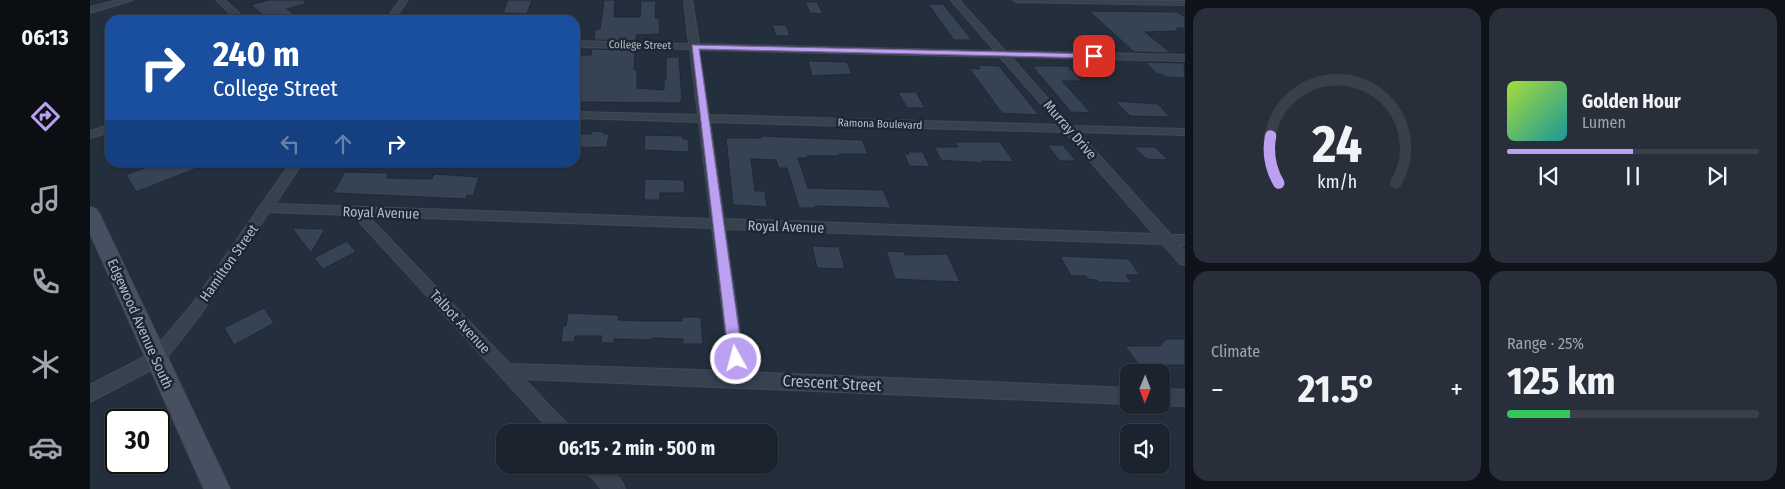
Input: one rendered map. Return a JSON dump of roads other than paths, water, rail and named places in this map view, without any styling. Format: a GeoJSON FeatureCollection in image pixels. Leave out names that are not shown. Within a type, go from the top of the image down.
{"type":"FeatureCollection","features":[{"type":"Feature","properties":{"kind":"main road","name":"Edgewood Avenue South"},"geometry":{"type":"LineString","coordinates":[[90,213],[216,489]]}},
{"type":"Feature","properties":{"kind":"street"},"geometry":{"type":"LineString","coordinates":[[90,10],[129,0]]}},
{"type":"Feature","properties":{"kind":"street"},"geometry":{"type":"LineString","coordinates":[[220,0],[236,15]]}},
{"type":"Feature","properties":{"kind":"street"},"geometry":{"type":"LineString","coordinates":[[394,15],[404,0]]}},
{"type":"Feature","properties":{"kind":"street"},"geometry":{"type":"LineString","coordinates":[[688,0],[739,378]]}},
{"type":"Feature","properties":{"kind":"street","name":"Murray Drive"},"geometry":{"type":"LineString","coordinates":[[955,0],[1185,260]]}},
{"type":"Feature","properties":{"kind":"street"},"geometry":{"type":"LineString","coordinates":[[1017,0],[1185,3]]}},
{"type":"Feature","properties":{"kind":"street","name":"College Street"},"geometry":{"type":"LineString","coordinates":[[580,44],[1185,58]]}},
{"type":"Feature","properties":{"kind":"street","name":"Ramona Boulevard"},"geometry":{"type":"LineString","coordinates":[[580,115],[1185,132]]}},
{"type":"Feature","properties":{"kind":"street"},"geometry":{"type":"LineString","coordinates":[[90,135],[105,130]]}},
{"type":"Feature","properties":{"kind":"street","name":"Hamilton Street"},"geometry":{"type":"LineString","coordinates":[[156,359],[196,310],[294,167]]}},
{"type":"Feature","properties":{"kind":"street","name":"Royal Avenue"},"geometry":{"type":"LineString","coordinates":[[267,208],[1185,240]]}},
{"type":"Feature","properties":{"kind":"street","name":"Talbot Avenue"},"geometry":{"type":"LineString","coordinates":[[357,212],[556,424]]}},
{"type":"Feature","properties":{"kind":"street"},"geometry":{"type":"LineString","coordinates":[[90,394],[156,359]]}},
{"type":"Feature","properties":{"kind":"street","name":"Crescent Street"},"geometry":{"type":"LineString","coordinates":[[506,371],[739,378],[1120,396]]}},
{"type":"Feature","properties":{"kind":"street"},"geometry":{"type":"LineString","coordinates":[[1170,397],[1185,398]]}},
{"type":"Feature","properties":{"kind":"street"},"geometry":{"type":"LineString","coordinates":[[601,474],[615,489]]}}]}
